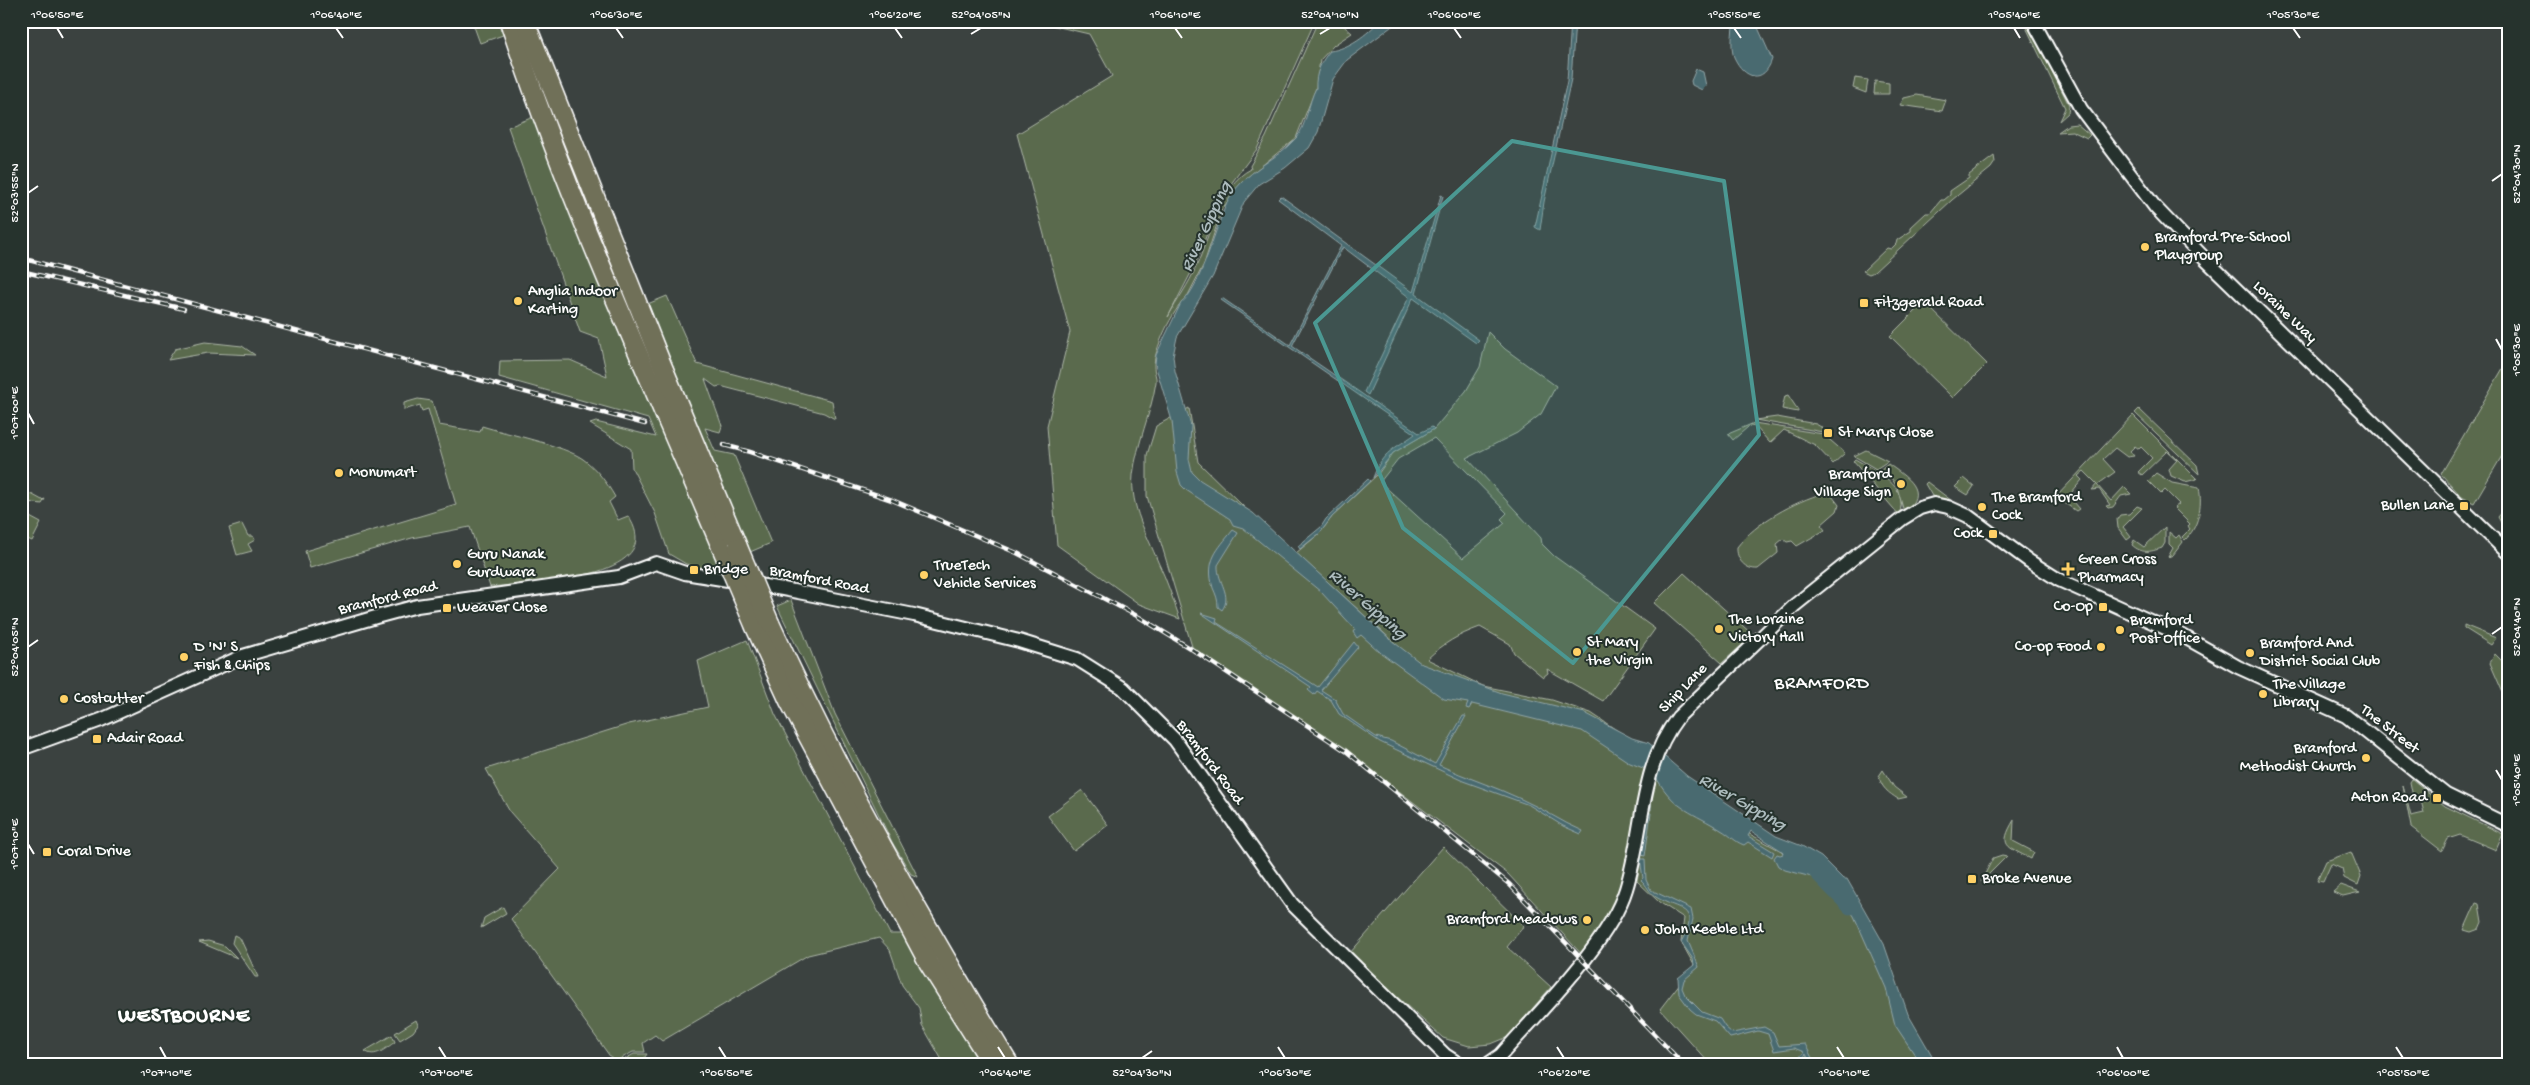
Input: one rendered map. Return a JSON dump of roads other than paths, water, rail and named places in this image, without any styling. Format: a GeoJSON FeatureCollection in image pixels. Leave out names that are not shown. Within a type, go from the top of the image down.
{"type":"FeatureCollection","features":[{"type":"Feature","properties":{"kind":"highway"},"geometry":{"type":"LineString","coordinates":[[501,21],[527,50]]}},
{"type":"Feature","properties":{"kind":"highway"},"geometry":{"type":"LineString","coordinates":[[509,21],[527,50],[656,350],[729,546],[762,625],[789,701],[930,964],[992,1064]]}},
{"type":"Feature","properties":{"kind":"highway"},"geometry":{"type":"LineString","coordinates":[[525,21],[527,50]]}},
{"type":"Feature","properties":{"kind":"highway"},"geometry":{"type":"LineString","coordinates":[[527,50],[533,21]]}},
{"type":"Feature","properties":{"kind":"highway"},"geometry":{"type":"LineString","coordinates":[[762,625],[943,956],[1009,1064]]}},
{"type":"Feature","properties":{"kind":"main road","name":"Loraine Way"},"geometry":{"type":"LineString","coordinates":[[2034,21],[2081,109],[2155,207],[2212,266],[2509,554]]}},
{"type":"Feature","properties":{"kind":"main road","name":"Ship Lane"},"geometry":{"type":"LineString","coordinates":[[1488,1064],[1501,1055],[1574,972],[1614,917],[1626,890],[1647,780],[1659,748],[1678,717],[1794,605],[1902,519],[1928,505],[1943,505],[1972,518],[2029,561]]}},
{"type":"Feature","properties":{"kind":"main road","name":"The Street"},"geometry":{"type":"LineString","coordinates":[[2029,561],[2066,584],[2181,635],[2238,667],[2335,710],[2359,725],[2446,795],[2509,826]]}},
{"type":"Feature","properties":{"kind":"main road","name":"Bramford Road"},"geometry":{"type":"LineString","coordinates":[[21,749],[101,720],[243,656],[418,606],[620,577],[656,563],[685,574],[783,590],[914,615],[1019,641],[1077,659],[1123,688],[1175,740],[1292,904],[1445,1055],[1460,1064]]}},
{"type":"Feature","properties":{"kind":"water"},"geometry":{"type":"Polygon","coordinates":[[[1379,21],[1399,21],[1347,60],[1333,79],[1318,132],[1309,148],[1285,168],[1259,184],[1244,202],[1213,276],[1177,337],[1173,356],[1175,371],[1191,426],[1189,459],[1192,472],[1200,480],[1253,513],[1391,640],[1422,664],[1502,693],[1585,713],[1632,738],[1649,743],[1687,776],[1776,836],[1802,846],[1821,857],[1843,879],[1847,879],[1884,944],[1908,1014],[1937,1064],[1921,1064],[1895,1025],[1886,988],[1854,916],[1841,898],[1823,880],[1785,870],[1778,866],[1774,858],[1777,854],[1783,854],[1782,851],[1751,831],[1748,836],[1774,852],[1772,857],[1748,842],[1744,845],[1738,842],[1678,804],[1664,790],[1657,779],[1653,784],[1651,810],[1647,810],[1651,771],[1630,763],[1582,731],[1472,704],[1469,709],[1466,708],[1468,703],[1444,699],[1381,653],[1361,635],[1357,638],[1353,632],[1355,629],[1321,592],[1243,528],[1233,525],[1230,519],[1181,485],[1177,472],[1172,421],[1155,364],[1156,355],[1181,303],[1195,284],[1202,270],[1224,210],[1235,189],[1252,173],[1288,146],[1300,133],[1316,88],[1319,68],[1330,51],[1337,50],[1357,40],[1379,21]]]}},
{"type":"Feature","properties":{"kind":"water"},"geometry":{"type":"Polygon","coordinates":[[[1571,21],[1575,21],[1571,79],[1544,202],[1540,230],[1535,227],[1567,81],[1571,21]]]}},
{"type":"Feature","properties":{"kind":"water"},"geometry":{"type":"Polygon","coordinates":[[[1733,21],[1755,21],[1772,59],[1764,73],[1759,76],[1748,74],[1734,57],[1732,44],[1733,21]]]}},
{"type":"Feature","properties":{"kind":"water"},"geometry":{"type":"Polygon","coordinates":[[[1696,69],[1703,72],[1706,86],[1702,90],[1692,85],[1691,81],[1696,69]]]}},
{"type":"Feature","properties":{"kind":"water"},"geometry":{"type":"Polygon","coordinates":[[[1441,195],[1443,196],[1416,294],[1479,340],[1476,343],[1413,298],[1368,395],[1364,392],[1409,297],[1343,247],[1292,346],[1419,433],[1432,427],[1434,429],[1393,453],[1373,478],[1385,456],[1415,434],[1221,300],[1222,298],[1290,345],[1341,246],[1278,199],[1281,196],[1413,292],[1441,195]]]}},
{"type":"Feature","properties":{"kind":"water"},"geometry":{"type":"Polygon","coordinates":[[[1368,479],[1370,481],[1332,517],[1320,533],[1300,549],[1298,546],[1321,527],[1326,519],[1368,479]]]}},
{"type":"Feature","properties":{"kind":"water"},"geometry":{"type":"Polygon","coordinates":[[[1233,530],[1238,533],[1218,565],[1226,599],[1222,610],[1218,607],[1210,570],[1214,556],[1233,530]]]}},
{"type":"Feature","properties":{"kind":"water"},"geometry":{"type":"Polygon","coordinates":[[[1201,613],[1217,618],[1216,622],[1318,687],[1354,642],[1358,647],[1321,690],[1335,699],[1343,714],[1376,737],[1391,741],[1435,764],[1463,716],[1466,716],[1439,765],[1521,799],[1583,831],[1581,834],[1563,826],[1529,805],[1463,781],[1380,742],[1339,714],[1331,700],[1317,691],[1314,695],[1308,690],[1311,687],[1201,613]]]}},
{"type":"Feature","properties":{"kind":"water"},"geometry":{"type":"Polygon","coordinates":[[[1648,812],[1651,813],[1645,856],[1641,855],[1648,812]]]}},
{"type":"Feature","properties":{"kind":"water"},"geometry":{"type":"Polygon","coordinates":[[[1640,859],[1645,859],[1646,880],[1651,890],[1691,909],[1693,919],[1688,941],[1699,967],[1684,980],[1682,988],[1685,995],[1702,1012],[1720,1019],[1732,1033],[1764,1027],[1773,1032],[1779,1046],[1805,1044],[1815,1064],[1811,1064],[1806,1054],[1798,1064],[1794,1064],[1804,1052],[1794,1048],[1774,1051],[1768,1034],[1758,1031],[1730,1038],[1715,1021],[1696,1014],[1690,1009],[1679,994],[1678,978],[1694,965],[1693,959],[1681,942],[1687,930],[1688,915],[1685,911],[1656,897],[1652,893],[1641,880],[1643,878],[1640,859]]]}},
{"type":"Feature","properties":{"kind":"waterway","name":"River Gipping"},"geometry":{"type":"LineString","coordinates":[[1814,870],[1850,907]]}},
{"type":"Feature","properties":{"kind":"railway"},"geometry":{"type":"LineString","coordinates":[[21,258],[645,424]]}},
{"type":"Feature","properties":{"kind":"railway"},"geometry":{"type":"LineString","coordinates":[[21,271],[184,309]]}},
{"type":"Feature","properties":{"kind":"railway"},"geometry":{"type":"LineString","coordinates":[[724,445],[892,500],[1017,553],[1139,617],[1193,650],[1346,751],[1509,884],[1683,1064]]}},
{"type":"Feature","properties":{"kind":"place","name":"Bramford Pre-School Playgroup"},"geometry":{"type":"Point","coordinates":[2145,247]}},
{"type":"Feature","properties":{"kind":"place","name":"Anglia Indoor Karting"},"geometry":{"type":"Point","coordinates":[518,301]}},
{"type":"Feature","properties":{"kind":"place","name":"Fitzgerald Road"},"geometry":{"type":"Point","coordinates":[1864,303]}},
{"type":"Feature","properties":{"kind":"place","name":"St Marys Close"},"geometry":{"type":"Point","coordinates":[1828,433]}},
{"type":"Feature","properties":{"kind":"place","name":"Monumart"},"geometry":{"type":"Point","coordinates":[339,473]}},
{"type":"Feature","properties":{"kind":"place","name":"Bramford Village Sign"},"geometry":{"type":"Point","coordinates":[1901,484]}},
{"type":"Feature","properties":{"kind":"place","name":"Bullen Lane"},"geometry":{"type":"Point","coordinates":[2464,506]}},
{"type":"Feature","properties":{"kind":"place","name":"The Bramford Cock"},"geometry":{"type":"Point","coordinates":[1982,507]}},
{"type":"Feature","properties":{"kind":"place","name":"Cock"},"geometry":{"type":"Point","coordinates":[1993,534]}},
{"type":"Feature","properties":{"kind":"place","name":"Guru Nanak Gurdwara"},"geometry":{"type":"Point","coordinates":[457,564]}},
{"type":"Feature","properties":{"kind":"place","name":"Green Cross Pharmacy"},"geometry":{"type":"Point","coordinates":[2068,569]}},
{"type":"Feature","properties":{"kind":"place","name":"Bridge"},"geometry":{"type":"Point","coordinates":[694,570]}},
{"type":"Feature","properties":{"kind":"place","name":"TrueTech Vehicle Services"},"geometry":{"type":"Point","coordinates":[924,575]}},
{"type":"Feature","properties":{"kind":"place","name":"Co-Op"},"geometry":{"type":"Point","coordinates":[2103,607]}},
{"type":"Feature","properties":{"kind":"place","name":"Weaver Close"},"geometry":{"type":"Point","coordinates":[447,608]}},
{"type":"Feature","properties":{"kind":"place","name":"The Loraine Victory Hall"},"geometry":{"type":"Point","coordinates":[1719,629]}},
{"type":"Feature","properties":{"kind":"place","name":"Bramford Post Office"},"geometry":{"type":"Point","coordinates":[2120,630]}},
{"type":"Feature","properties":{"kind":"place","name":"Co-op Food"},"geometry":{"type":"Point","coordinates":[2101,647]}},
{"type":"Feature","properties":{"kind":"place","name":"St Mary the Virgin"},"geometry":{"type":"Point","coordinates":[1577,652]}},
{"type":"Feature","properties":{"kind":"place","name":"Bramford And District Social Club"},"geometry":{"type":"Point","coordinates":[2250,653]}},
{"type":"Feature","properties":{"kind":"place","name":"D 'N' S Fish & Chips"},"geometry":{"type":"Point","coordinates":[184,657]}},
{"type":"Feature","properties":{"kind":"place","name":"The Village Library"},"geometry":{"type":"Point","coordinates":[2263,694]}},
{"type":"Feature","properties":{"kind":"place","name":"Costcutter"},"geometry":{"type":"Point","coordinates":[64,699]}},
{"type":"Feature","properties":{"kind":"place","name":"Adair Road"},"geometry":{"type":"Point","coordinates":[97,739]}},
{"type":"Feature","properties":{"kind":"place","name":"Bramford Methodist Church"},"geometry":{"type":"Point","coordinates":[2366,758]}},
{"type":"Feature","properties":{"kind":"place","name":"Acton Road"},"geometry":{"type":"Point","coordinates":[2437,798]}},
{"type":"Feature","properties":{"kind":"place","name":"Coral Drive"},"geometry":{"type":"Point","coordinates":[47,852]}},
{"type":"Feature","properties":{"kind":"place","name":"Broke Avenue"},"geometry":{"type":"Point","coordinates":[1972,879]}},
{"type":"Feature","properties":{"kind":"place","name":"Bramford Meadows"},"geometry":{"type":"Point","coordinates":[1587,920]}},
{"type":"Feature","properties":{"kind":"place","name":"John Keeble Ltd"},"geometry":{"type":"Point","coordinates":[1645,930]}},
{"type":"Feature","properties":{"kind":"district","name":"BRAMFORD"},"geometry":{"type":"Point","coordinates":[1822,684]}},
{"type":"Feature","properties":{"kind":"district","name":"WESTBOURNE"},"geometry":{"type":"Point","coordinates":[184,1017]}}]}
